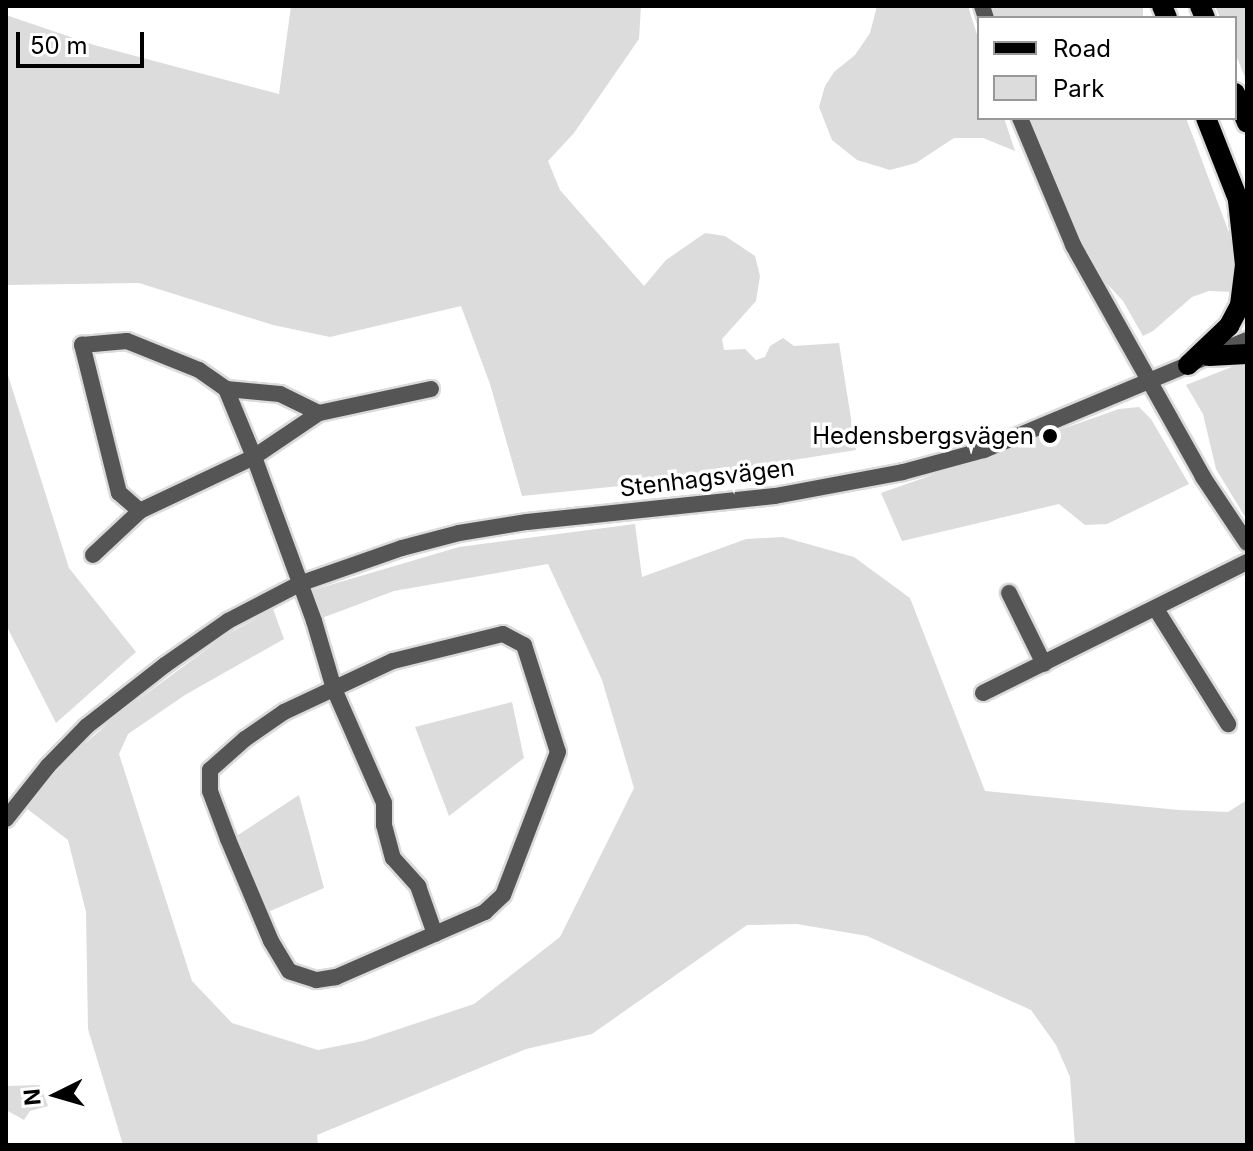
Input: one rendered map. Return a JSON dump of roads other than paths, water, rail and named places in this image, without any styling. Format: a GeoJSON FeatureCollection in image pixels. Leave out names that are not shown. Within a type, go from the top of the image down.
{"type":"FeatureCollection","features":[{"type":"Feature","properties":{"kind":"main road"},"geometry":{"type":"LineString","coordinates":[[1237,98],[1247,123]]}},
{"type":"Feature","properties":{"kind":"main road"},"geometry":{"type":"LineString","coordinates":[[1207,120],[1247,223]]}},
{"type":"Feature","properties":{"kind":"main road"},"geometry":{"type":"LineString","coordinates":[[1188,365],[1229,326],[1240,305],[1245,265],[1238,201]]}},
{"type":"Feature","properties":{"kind":"main road"},"geometry":{"type":"LineString","coordinates":[[1209,356],[1247,354]]}},
{"type":"Feature","properties":{"kind":"street"},"geometry":{"type":"LineString","coordinates":[[1021,120],[1073,245],[1203,477],[1247,543]]}},
{"type":"Feature","properties":{"kind":"street","name":"Stenhagsvägen"},"geometry":{"type":"LineString","coordinates":[[6,819],[48,766],[87,726],[228,621],[299,584],[402,548],[459,533],[527,522],[775,496],[903,472],[984,450],[1247,340]]}},
{"type":"Feature","properties":{"kind":"street"},"geometry":{"type":"LineString","coordinates":[[140,511],[119,493],[82,345],[127,341],[199,370],[226,389],[280,394],[319,413]]}},
{"type":"Feature","properties":{"kind":"street"},"geometry":{"type":"LineString","coordinates":[[226,389],[254,457],[334,689],[384,803],[384,825],[393,858],[418,886],[435,934]]}},
{"type":"Feature","properties":{"kind":"street"},"geometry":{"type":"LineString","coordinates":[[93,555],[140,511],[254,457],[319,413],[431,389]]}},
{"type":"Feature","properties":{"kind":"street"},"geometry":{"type":"LineString","coordinates":[[983,693],[1247,562]]}},
{"type":"Feature","properties":{"kind":"street"},"geometry":{"type":"LineString","coordinates":[[1009,593],[1044,664]]}},
{"type":"Feature","properties":{"kind":"street"},"geometry":{"type":"LineString","coordinates":[[1156,609],[1228,724]]}},
{"type":"Feature","properties":{"kind":"street"},"geometry":{"type":"LineString","coordinates":[[503,634],[524,645],[558,752],[503,895],[485,912],[336,977],[303,978],[289,971],[271,941],[210,791],[210,770],[245,739],[284,712],[334,689],[393,661],[503,634]]}},
{"type":"Feature","properties":{"kind":"place","name":"Hedensbergsvägen"},"geometry":{"type":"Point","coordinates":[1050,436]}}]}
